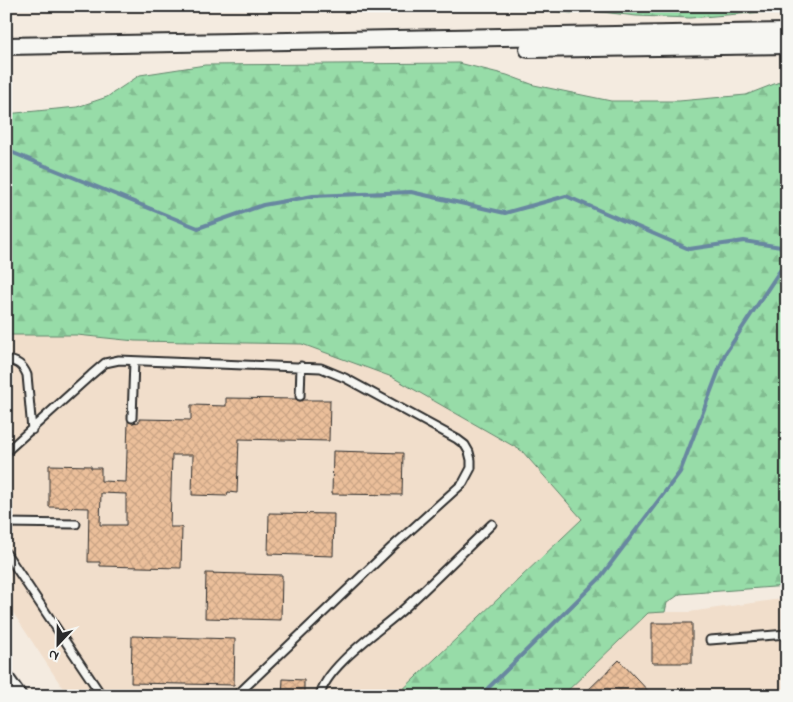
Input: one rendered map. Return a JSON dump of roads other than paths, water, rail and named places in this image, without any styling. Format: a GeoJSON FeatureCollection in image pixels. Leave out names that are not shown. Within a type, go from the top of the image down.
{"type":"FeatureCollection","features":[{"type":"Feature","properties":{"kind":"street"},"geometry":{"type":"LineString","coordinates":[[6,46],[787,32]]}},
{"type":"Feature","properties":{"kind":"street"},"geometry":{"type":"LineString","coordinates":[[6,56],[787,45]]}},
{"type":"Feature","properties":{"kind":"street"},"geometry":{"type":"LineString","coordinates":[[6,678],[19,696]]}},
{"type":"Feature","properties":{"kind":"lane"},"geometry":{"type":"LineString","coordinates":[[6,360],[19,363],[27,375],[32,430]]}},
{"type":"Feature","properties":{"kind":"lane"},"geometry":{"type":"LineString","coordinates":[[6,452],[105,363],[119,360],[321,368],[333,372],[457,439],[469,452],[471,468],[462,483],[236,696]]}},
{"type":"Feature","properties":{"kind":"lane"},"geometry":{"type":"LineString","coordinates":[[132,418],[134,361]]}},
{"type":"Feature","properties":{"kind":"lane"},"geometry":{"type":"LineString","coordinates":[[300,396],[301,366]]}},
{"type":"Feature","properties":{"kind":"lane"},"geometry":{"type":"LineString","coordinates":[[6,523],[76,524]]}},
{"type":"Feature","properties":{"kind":"lane"},"geometry":{"type":"LineString","coordinates":[[320,696],[325,683],[341,663],[405,608],[492,524]]}},
{"type":"Feature","properties":{"kind":"lane"},"geometry":{"type":"LineString","coordinates":[[6,553],[102,696]]}},
{"type":"Feature","properties":{"kind":"lane"},"geometry":{"type":"LineString","coordinates":[[710,640],[787,634]]}},
{"type":"Feature","properties":{"kind":"waterway"},"geometry":{"type":"LineString","coordinates":[[6,150],[198,228],[263,205],[313,196],[411,192],[505,213],[566,196],[689,249],[744,241],[787,248]]}},
{"type":"Feature","properties":{"kind":"waterway"},"geometry":{"type":"LineString","coordinates":[[480,696],[599,579],[680,472],[725,354],[787,260]]}}]}
